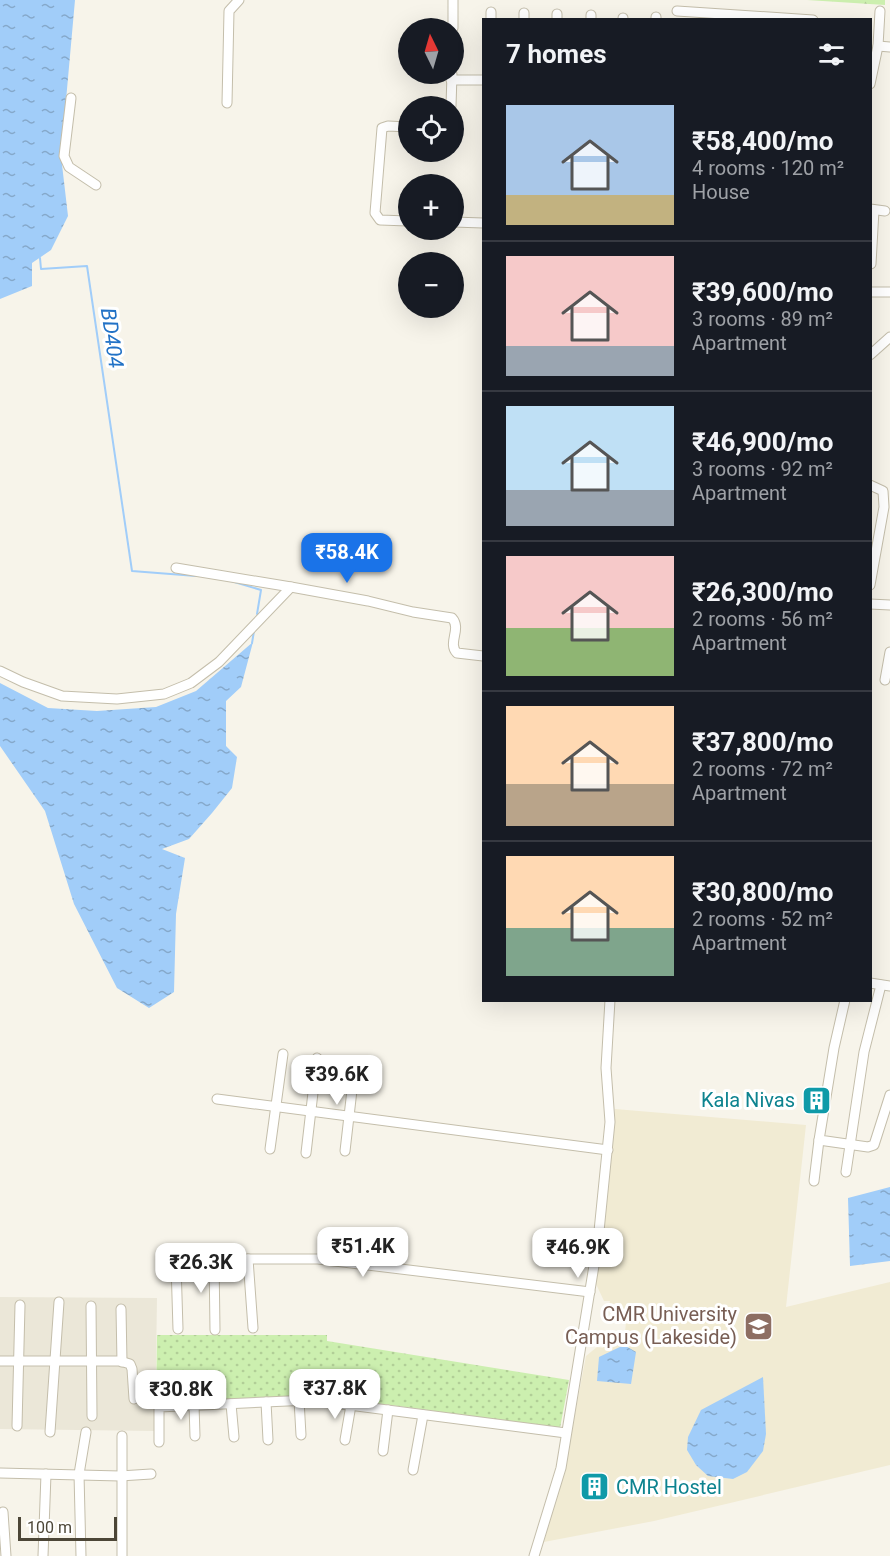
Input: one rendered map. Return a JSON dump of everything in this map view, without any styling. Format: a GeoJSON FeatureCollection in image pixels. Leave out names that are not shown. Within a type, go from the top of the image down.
{"type":"FeatureCollection","features":[{"type":"Feature","properties":{"kind":"street"},"geometry":{"type":"LineString","coordinates":[[227,103],[229,11],[239,0]]}},
{"type":"Feature","properties":{"kind":"street"},"geometry":{"type":"LineString","coordinates":[[453,0],[453,18]]}},
{"type":"Feature","properties":{"kind":"street"},"geometry":{"type":"LineString","coordinates":[[677,11],[779,18]]}},
{"type":"Feature","properties":{"kind":"street"},"geometry":{"type":"LineString","coordinates":[[872,71],[875,51],[874,23],[880,11]]}},
{"type":"Feature","properties":{"kind":"street"},"geometry":{"type":"LineString","coordinates":[[875,51],[890,47]]}},
{"type":"Feature","properties":{"kind":"street"},"geometry":{"type":"LineString","coordinates":[[464,78],[482,80]]}},
{"type":"Feature","properties":{"kind":"street"},"geometry":{"type":"LineString","coordinates":[[70,98],[63,156],[69,167],[96,185]]}},
{"type":"Feature","properties":{"kind":"street"},"geometry":{"type":"LineString","coordinates":[[398,126],[388,126],[382,129],[375,213],[380,219],[398,220]]}},
{"type":"Feature","properties":{"kind":"street"},"geometry":{"type":"LineString","coordinates":[[872,210],[885,211]]}},
{"type":"Feature","properties":{"kind":"street"},"geometry":{"type":"LineString","coordinates":[[464,222],[482,223]]}},
{"type":"Feature","properties":{"kind":"street"},"geometry":{"type":"LineString","coordinates":[[872,292],[890,292]]}},
{"type":"Feature","properties":{"kind":"street"},"geometry":{"type":"LineString","coordinates":[[872,353],[890,337]]}},
{"type":"Feature","properties":{"kind":"street"},"geometry":{"type":"LineString","coordinates":[[872,486],[883,491],[885,495],[872,574]]}},
{"type":"Feature","properties":{"kind":"street"},"geometry":{"type":"LineString","coordinates":[[176,568],[291,587],[452,618],[456,623],[454,651],[482,656]]}},
{"type":"Feature","properties":{"kind":"street"},"geometry":{"type":"LineString","coordinates":[[0,670],[23,682],[62,696],[117,699],[164,694],[191,683],[219,662],[291,587]]}},
{"type":"Feature","properties":{"kind":"street"},"geometry":{"type":"LineString","coordinates":[[872,603],[890,605]]}},
{"type":"Feature","properties":{"kind":"street"},"geometry":{"type":"LineString","coordinates":[[885,680],[890,652]]}},
{"type":"Feature","properties":{"kind":"street"},"geometry":{"type":"LineString","coordinates":[[846,1172],[864,1052],[885,986]]}},
{"type":"Feature","properties":{"kind":"street"},"geometry":{"type":"LineString","coordinates":[[534,1556],[561,1468],[602,1215],[610,1122],[606,1068],[610,1002]]}},
{"type":"Feature","properties":{"kind":"street"},"geometry":{"type":"LineString","coordinates":[[814,1181],[834,1048],[845,1002]]}},
{"type":"Feature","properties":{"kind":"street"},"geometry":{"type":"LineString","coordinates":[[270,1149],[283,1054]]}},
{"type":"Feature","properties":{"kind":"street"},"geometry":{"type":"LineString","coordinates":[[306,1153],[317,1058]]}},
{"type":"Feature","properties":{"kind":"street"},"geometry":{"type":"LineString","coordinates":[[345,1151],[355,1064]]}},
{"type":"Feature","properties":{"kind":"street"},"geometry":{"type":"LineString","coordinates":[[819,1140],[868,1147],[875,1143],[890,1095]]}},
{"type":"Feature","properties":{"kind":"street"},"geometry":{"type":"LineString","coordinates":[[217,1099],[608,1150]]}},
{"type":"Feature","properties":{"kind":"street"},"geometry":{"type":"LineString","coordinates":[[178,1329],[176,1264],[199,1258],[318,1259],[590,1292]]}},
{"type":"Feature","properties":{"kind":"street"},"geometry":{"type":"LineString","coordinates":[[214,1259],[215,1330]]}},
{"type":"Feature","properties":{"kind":"street"},"geometry":{"type":"LineString","coordinates":[[248,1259],[253,1328]]}},
{"type":"Feature","properties":{"kind":"street"},"geometry":{"type":"LineString","coordinates":[[50,1432],[59,1302]]}},
{"type":"Feature","properties":{"kind":"street"},"geometry":{"type":"LineString","coordinates":[[17,1426],[20,1305]]}},
{"type":"Feature","properties":{"kind":"street"},"geometry":{"type":"LineString","coordinates":[[90,1306],[92,1416]]}},
{"type":"Feature","properties":{"kind":"street"},"geometry":{"type":"LineString","coordinates":[[122,1309],[122,1362]]}},
{"type":"Feature","properties":{"kind":"street"},"geometry":{"type":"LineString","coordinates":[[0,1361],[91,1360],[130,1364],[134,1399]]}},
{"type":"Feature","properties":{"kind":"street"},"geometry":{"type":"LineString","coordinates":[[159,1442],[159,1407],[299,1400],[566,1433]]}},
{"type":"Feature","properties":{"kind":"street"},"geometry":{"type":"LineString","coordinates":[[299,1400],[301,1435]]}},
{"type":"Feature","properties":{"kind":"street"},"geometry":{"type":"LineString","coordinates":[[266,1402],[268,1440]]}},
{"type":"Feature","properties":{"kind":"street"},"geometry":{"type":"LineString","coordinates":[[231,1404],[234,1437]]}},
{"type":"Feature","properties":{"kind":"street"},"geometry":{"type":"LineString","coordinates":[[194,1405],[195,1436]]}},
{"type":"Feature","properties":{"kind":"street"},"geometry":{"type":"LineString","coordinates":[[345,1440],[351,1405]]}},
{"type":"Feature","properties":{"kind":"street"},"geometry":{"type":"LineString","coordinates":[[383,1451],[388,1410]]}},
{"type":"Feature","properties":{"kind":"street"},"geometry":{"type":"LineString","coordinates":[[413,1470],[423,1414]]}},
{"type":"Feature","properties":{"kind":"street"},"geometry":{"type":"LineString","coordinates":[[81,1556],[79,1474],[87,1432]]}},
{"type":"Feature","properties":{"kind":"street"},"geometry":{"type":"LineString","coordinates":[[122,1436],[120,1476],[122,1556]]}},
{"type":"Feature","properties":{"kind":"street"},"geometry":{"type":"LineString","coordinates":[[0,1473],[120,1476],[151,1474]]}},
{"type":"Feature","properties":{"kind":"street"},"geometry":{"type":"LineString","coordinates":[[43,1556],[46,1474]]}},
{"type":"Feature","properties":{"kind":"street"},"geometry":{"type":"LineString","coordinates":[[3,1512],[6,1556]]}},
{"type":"Feature","properties":{"kind":"shaded area","name":"CMR University Campus (Lakeside)"},"geometry":{"type":"Polygon","coordinates":[[[615,1109],[806,1125],[786,1307],[890,1282],[890,1465],[654,1521],[544,1542],[569,1445],[586,1356],[597,1347],[603,1348],[604,1341],[624,1343],[627,1311],[608,1310],[610,1301],[604,1301],[596,1284],[615,1109]]]}},
{"type":"Feature","properties":{"kind":"shaded area"},"geometry":{"type":"Polygon","coordinates":[[[0,1297],[157,1298],[155,1431],[0,1429],[0,1297]]]}},
{"type":"Feature","properties":{"kind":"green space"},"geometry":{"type":"Polygon","coordinates":[[[807,0],[885,0],[885,5],[807,0]]]}},
{"type":"Feature","properties":{"kind":"green space"},"geometry":{"type":"Polygon","coordinates":[[[157,1335],[327,1335],[327,1341],[569,1380],[560,1428],[317,1395],[156,1402],[157,1335]]]}},
{"type":"Feature","properties":{"kind":"water"},"geometry":{"type":"Polygon","coordinates":[[[0,0],[75,0],[61,156],[68,216],[51,250],[32,263],[32,286],[0,299],[0,0]]]}},
{"type":"Feature","properties":{"kind":"water"},"geometry":{"type":"Polygon","coordinates":[[[253,642],[241,687],[226,701],[226,746],[237,757],[232,788],[189,839],[162,849],[185,858],[176,914],[174,992],[149,1008],[117,988],[74,904],[45,811],[0,746],[0,683],[48,708],[97,711],[156,707],[196,691],[253,642]]]}},
{"type":"Feature","properties":{"kind":"water"},"geometry":{"type":"Polygon","coordinates":[[[890,1187],[890,1261],[850,1266],[848,1198],[890,1187]]]}},
{"type":"Feature","properties":{"kind":"water"},"geometry":{"type":"Polygon","coordinates":[[[624,1345],[636,1352],[631,1384],[597,1381],[599,1357],[624,1345]]]}},
{"type":"Feature","properties":{"kind":"water"},"geometry":{"type":"Polygon","coordinates":[[[763,1377],[766,1434],[763,1451],[747,1472],[733,1479],[708,1476],[696,1465],[687,1450],[688,1437],[701,1410],[763,1377]]]}},
{"type":"Feature","properties":{"kind":"waterway","name":"BD404"},"geometry":{"type":"LineString","coordinates":[[40,258],[41,269],[87,266],[132,571],[196,576]]}},
{"type":"Feature","properties":{"kind":"waterway","name":"BD404"},"geometry":{"type":"LineString","coordinates":[[231,581],[261,590],[257,614]]}},
{"type":"Feature","properties":{"kind":"waterway","name":"BD404"},"geometry":{"type":"LineString","coordinates":[[252,643],[254,631]]}},
{"type":"Feature","properties":{"kind":"place","name":"Kala Nivas"},"geometry":{"type":"Point","coordinates":[816,1100]}},
{"type":"Feature","properties":{"kind":"place","name":"CMR University Campus (Lakeside)"},"geometry":{"type":"Point","coordinates":[758,1326]}},
{"type":"Feature","properties":{"kind":"place","name":"CMR Hostel"},"geometry":{"type":"Point","coordinates":[595,1487]}}]}
